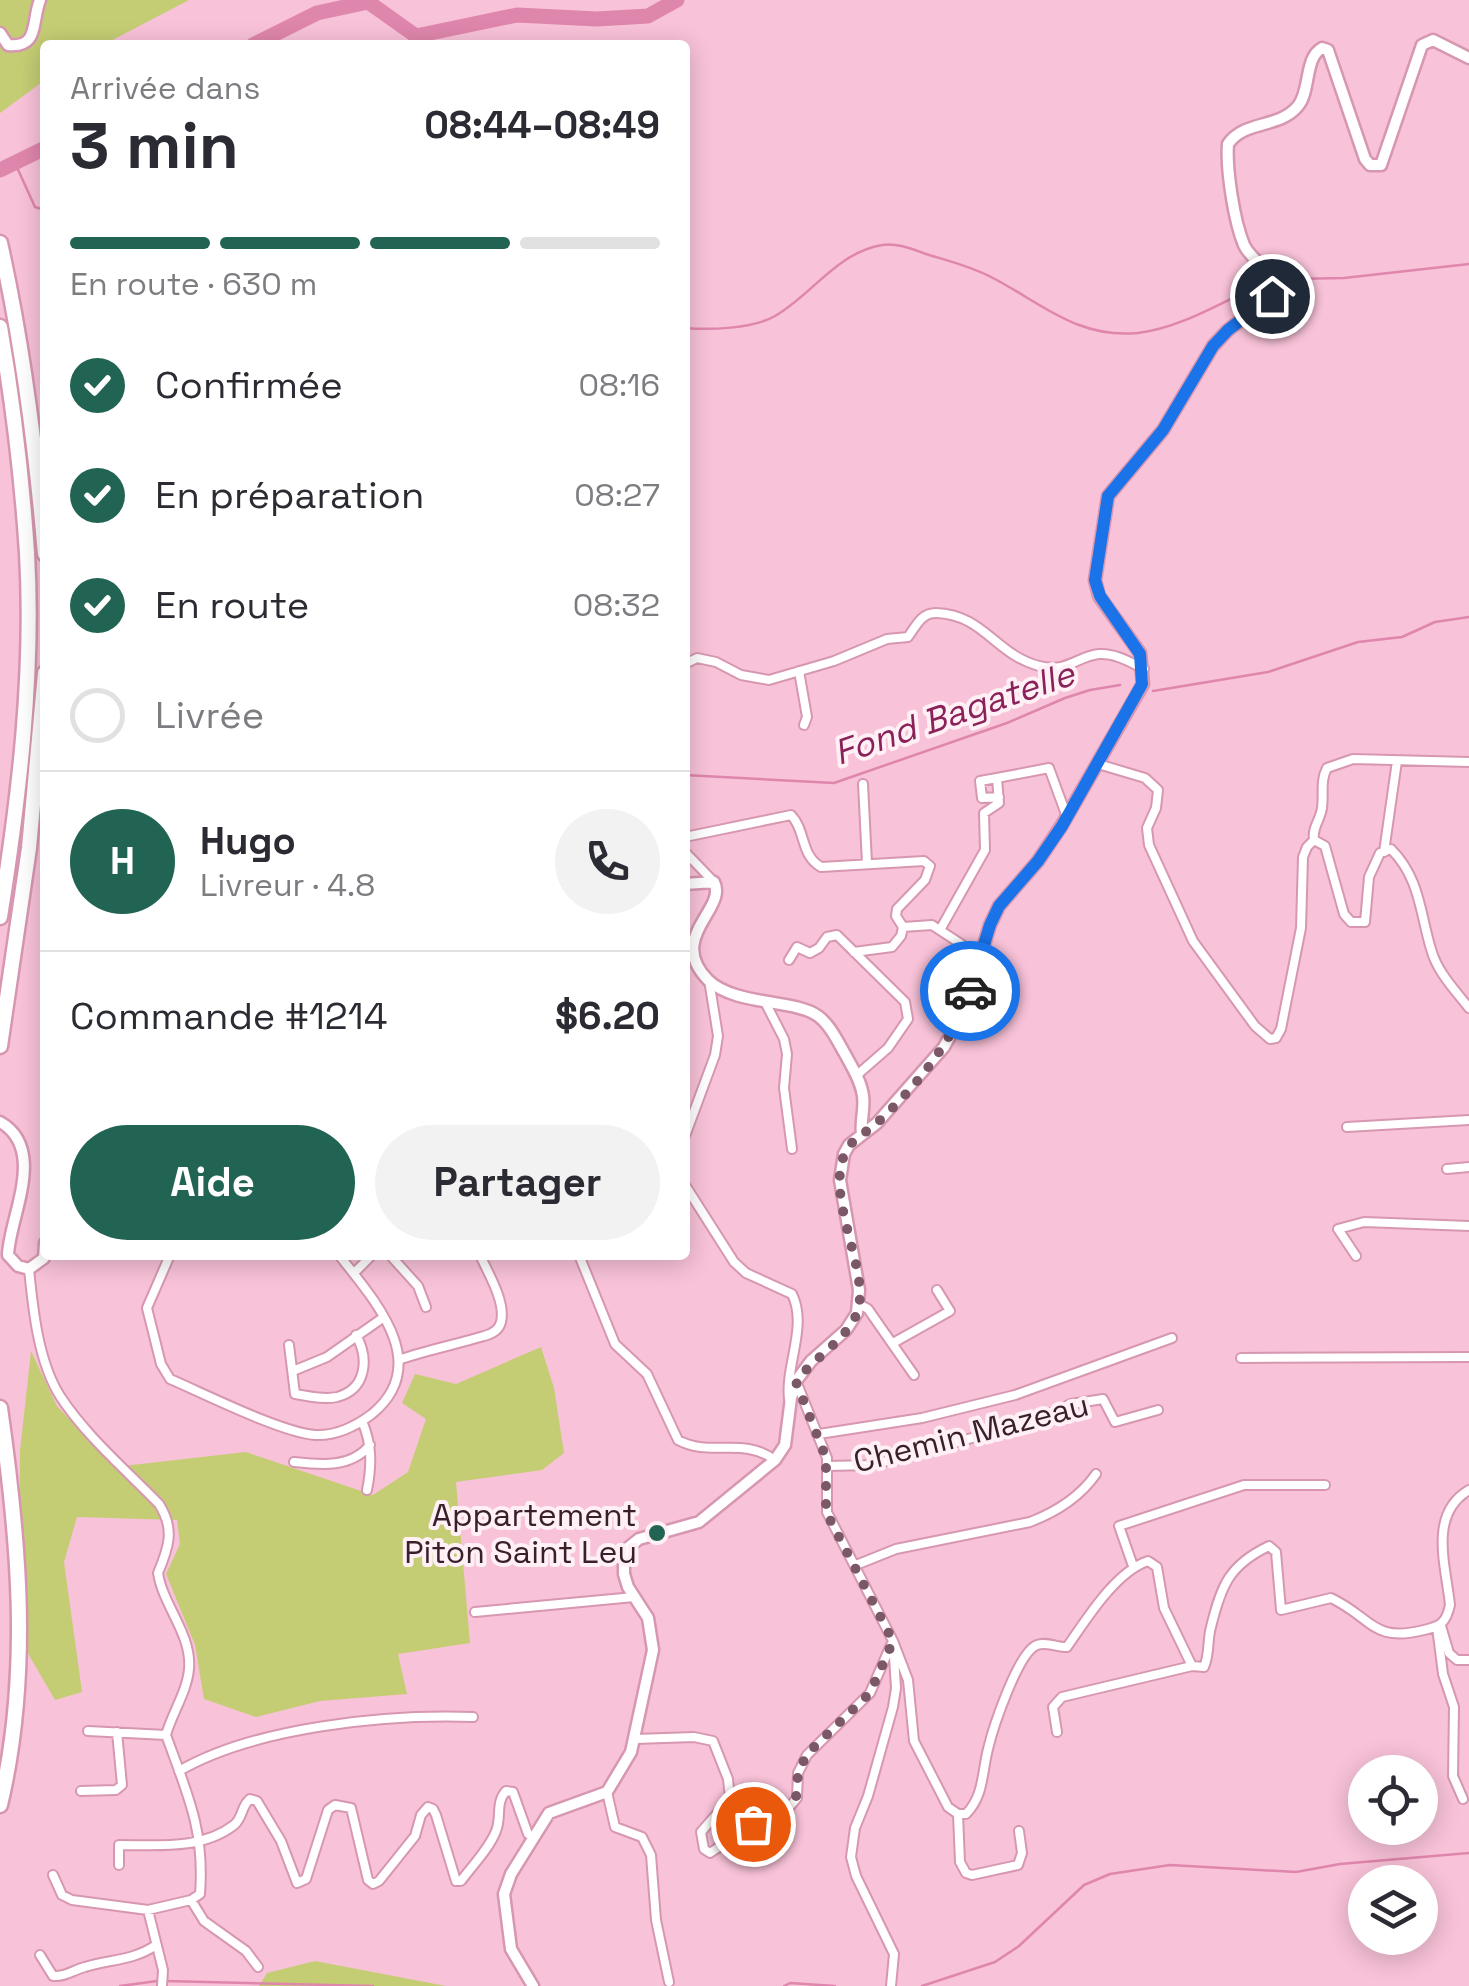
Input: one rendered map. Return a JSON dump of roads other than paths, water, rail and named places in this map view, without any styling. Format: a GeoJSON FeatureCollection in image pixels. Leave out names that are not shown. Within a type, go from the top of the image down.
{"type":"FeatureCollection","features":[{"type":"Feature","properties":{"kind":"highway"},"geometry":{"type":"LineString","coordinates":[[0,244],[22,346],[40,498]]}},
{"type":"Feature","properties":{"kind":"highway"},"geometry":{"type":"LineString","coordinates":[[0,326],[17,440],[27,556],[26,672],[19,782],[0,918]]}},
{"type":"Feature","properties":{"kind":"highway"},"geometry":{"type":"LineString","coordinates":[[0,1046],[27,863],[40,725]]}},
{"type":"Feature","properties":{"kind":"highway"},"geometry":{"type":"LineString","coordinates":[[0,1408],[17,1559],[19,1687],[0,1805]]}},
{"type":"Feature","properties":{"kind":"main road"},"geometry":{"type":"LineString","coordinates":[[0,33],[8,45],[29,42],[34,35],[40,0]]}},
{"type":"Feature","properties":{"kind":"main road"},"geometry":{"type":"LineString","coordinates":[[533,1986],[512,1949],[504,1902],[506,1883],[532,1836],[555,1808],[607,1792],[636,1739],[654,1650],[648,1618],[624,1574],[628,1546],[639,1539],[700,1522],[775,1460],[785,1445],[796,1382],[811,1362],[846,1330],[859,1304],[840,1180],[844,1154],[878,1123],[944,1047],[963,1012],[999,906],[1038,861],[1142,684],[1144,669],[1133,641],[1100,596],[1095,580],[1108,496],[1163,430],[1213,346],[1272,296],[1274,286],[1272,275],[1247,251],[1241,235],[1228,144],[1244,130],[1275,122],[1292,112],[1306,94],[1313,57],[1322,48],[1332,59],[1365,159],[1370,165],[1381,165],[1422,45],[1432,40],[1469,58]]}},
{"type":"Feature","properties":{"kind":"main road"},"geometry":{"type":"LineString","coordinates":[[690,884],[714,882],[717,899],[696,929],[694,942],[696,956],[709,980],[766,1004],[808,1010],[819,1017],[857,1075],[864,1097],[862,1134]]}},
{"type":"Feature","properties":{"kind":"main road"},"geometry":{"type":"LineString","coordinates":[[0,1122],[14,1135],[24,1178],[21,1206],[8,1241],[8,1256],[18,1266],[30,1268],[41,1260]]}},
{"type":"Feature","properties":{"kind":"street"},"geometry":{"type":"LineString","coordinates":[[690,662],[698,658],[716,662],[740,675],[769,680],[834,662],[886,639],[908,637],[922,617],[931,613],[979,626],[1012,658],[1044,667],[1070,666],[1095,654],[1113,655],[1144,669]]}},
{"type":"Feature","properties":{"kind":"street"},"geometry":{"type":"LineString","coordinates":[[800,671],[807,718],[804,724]]}},
{"type":"Feature","properties":{"kind":"street"},"geometry":{"type":"LineString","coordinates":[[1098,764],[1145,778],[1158,790],[1148,828],[1150,846],[1179,918],[1192,942],[1254,1026],[1276,1038],[1281,1030],[1302,928],[1303,857],[1314,840],[1312,832],[1322,806],[1322,777],[1327,768],[1353,759],[1469,762]]}},
{"type":"Feature","properties":{"kind":"street"},"geometry":{"type":"LineString","coordinates":[[1384,852],[1397,761]]}},
{"type":"Feature","properties":{"kind":"street"},"geometry":{"type":"LineString","coordinates":[[999,797],[982,798],[980,780],[1049,768],[1066,817]]}},
{"type":"Feature","properties":{"kind":"street"},"geometry":{"type":"LineString","coordinates":[[940,930],[985,850],[984,813],[1000,803],[997,778]]}},
{"type":"Feature","properties":{"kind":"street"},"geometry":{"type":"LineString","coordinates":[[863,784],[868,863]]}},
{"type":"Feature","properties":{"kind":"street"},"geometry":{"type":"LineString","coordinates":[[690,836],[791,815],[800,826],[806,852],[813,862],[829,868],[924,861],[930,866],[925,880],[897,909],[901,936],[892,947],[854,952]]}},
{"type":"Feature","properties":{"kind":"street"},"geometry":{"type":"LineString","coordinates":[[1314,840],[1325,846],[1344,914],[1350,922],[1365,922],[1369,877],[1380,853],[1391,850],[1419,894],[1431,952],[1469,1008]]}},
{"type":"Feature","properties":{"kind":"street"},"geometry":{"type":"LineString","coordinates":[[690,857],[714,882]]}},
{"type":"Feature","properties":{"kind":"street"},"geometry":{"type":"LineString","coordinates":[[902,927],[932,925],[981,957]]}},
{"type":"Feature","properties":{"kind":"street"},"geometry":{"type":"LineString","coordinates":[[789,960],[797,947],[810,953],[832,934],[837,935],[905,1002],[908,1019],[888,1048],[857,1075]]}},
{"type":"Feature","properties":{"kind":"street"},"geometry":{"type":"LineString","coordinates":[[690,1122],[718,1036],[709,980]]}},
{"type":"Feature","properties":{"kind":"street"},"geometry":{"type":"LineString","coordinates":[[766,1004],[787,1054],[784,1088],[792,1149]]}},
{"type":"Feature","properties":{"kind":"street"},"geometry":{"type":"LineString","coordinates":[[1346,1126],[1469,1120]]}},
{"type":"Feature","properties":{"kind":"street"},"geometry":{"type":"LineString","coordinates":[[1448,1169],[1469,1166]]}},
{"type":"Feature","properties":{"kind":"street"},"geometry":{"type":"LineString","coordinates":[[690,1193],[734,1262],[746,1273],[786,1291],[796,1300],[797,1333],[787,1383],[790,1409]]}},
{"type":"Feature","properties":{"kind":"street"},"geometry":{"type":"LineString","coordinates":[[1356,1256],[1338,1228],[1364,1222],[1469,1226]]}},
{"type":"Feature","properties":{"kind":"street"},"geometry":{"type":"LineString","coordinates":[[168,1260],[148,1308],[161,1364],[170,1379],[293,1430],[315,1435],[362,1421],[392,1394],[400,1359],[384,1316],[343,1260]]}},
{"type":"Feature","properties":{"kind":"street"},"geometry":{"type":"LineString","coordinates":[[354,1273],[367,1260]]}},
{"type":"Feature","properties":{"kind":"street"},"geometry":{"type":"LineString","coordinates":[[395,1260],[418,1286],[426,1306]]}},
{"type":"Feature","properties":{"kind":"street"},"geometry":{"type":"LineString","coordinates":[[400,1359],[498,1330],[501,1309],[482,1260]]}},
{"type":"Feature","properties":{"kind":"street"},"geometry":{"type":"LineString","coordinates":[[581,1260],[615,1344],[647,1374],[678,1440],[689,1446],[759,1448],[775,1460]]}},
{"type":"Feature","properties":{"kind":"street"},"geometry":{"type":"LineString","coordinates":[[30,1268],[40,1340],[60,1395],[78,1420],[160,1504],[168,1519],[169,1547],[158,1572],[189,1651],[190,1666],[166,1736],[198,1822],[201,1841],[200,1894],[191,1900],[148,1910],[72,1900],[62,1895],[53,1875]]}},
{"type":"Feature","properties":{"kind":"street"},"geometry":{"type":"LineString","coordinates":[[892,1344],[950,1311],[937,1290]]}},
{"type":"Feature","properties":{"kind":"street"},"geometry":{"type":"LineString","coordinates":[[859,1304],[868,1309],[914,1375]]}},
{"type":"Feature","properties":{"kind":"street"},"geometry":{"type":"LineString","coordinates":[[292,1371],[328,1357],[384,1316]]}},
{"type":"Feature","properties":{"kind":"street"},"geometry":{"type":"LineString","coordinates":[[289,1345],[295,1394],[340,1396],[358,1382],[364,1371],[364,1354],[356,1335]]}},
{"type":"Feature","properties":{"kind":"street"},"geometry":{"type":"LineString","coordinates":[[819,1434],[922,1418],[1015,1395],[1172,1338]]}},
{"type":"Feature","properties":{"kind":"street"},"geometry":{"type":"LineString","coordinates":[[1250,1344],[1254,1358]]}},
{"type":"Feature","properties":{"kind":"street"},"geometry":{"type":"LineString","coordinates":[[1241,1358],[1469,1357]]}},
{"type":"Feature","properties":{"kind":"street","name":"Chemin Mazeau"},"geometry":{"type":"LineString","coordinates":[[796,1382],[819,1434],[827,1466],[826,1512],[893,1641],[893,1707],[855,1828],[851,1857],[856,1876],[894,1954],[891,1986]]}},
{"type":"Feature","properties":{"kind":"street","name":"Chemin Mazeau"},"geometry":{"type":"LineString","coordinates":[[827,1466],[872,1465],[1031,1422],[1071,1404],[1103,1398],[1115,1422],[1158,1410]]}},
{"type":"Feature","properties":{"kind":"street"},"geometry":{"type":"LineString","coordinates":[[362,1421],[370,1445],[368,1490]]}},
{"type":"Feature","properties":{"kind":"street"},"geometry":{"type":"LineString","coordinates":[[294,1462],[347,1462],[370,1445]]}},
{"type":"Feature","properties":{"kind":"street"},"geometry":{"type":"LineString","coordinates":[[856,1565],[896,1549],[1030,1522],[1050,1514],[1086,1488],[1096,1474]]}},
{"type":"Feature","properties":{"kind":"street"},"geometry":{"type":"LineString","coordinates":[[1133,1566],[1118,1526],[1244,1485],[1325,1485]]}},
{"type":"Feature","properties":{"kind":"street"},"geometry":{"type":"LineString","coordinates":[[1057,1732],[1053,1706],[1062,1697],[1192,1666],[1204,1667],[1209,1658],[1210,1628],[1228,1578],[1237,1564],[1270,1546],[1276,1552],[1281,1610],[1331,1598],[1386,1634],[1400,1636],[1439,1626],[1447,1618],[1450,1605],[1442,1522],[1460,1495],[1469,1490]]}},
{"type":"Feature","properties":{"kind":"street"},"geometry":{"type":"LineString","coordinates":[[893,1641],[902,1658],[912,1698],[914,1741],[948,1807],[958,1814],[966,1814],[974,1806],[996,1720],[1025,1652],[1039,1644],[1067,1647],[1079,1626],[1133,1566],[1148,1561],[1157,1567],[1164,1608],[1192,1666]]}},
{"type":"Feature","properties":{"kind":"street"},"geometry":{"type":"LineString","coordinates":[[475,1612],[634,1597]]}},
{"type":"Feature","properties":{"kind":"street"},"geometry":{"type":"LineString","coordinates":[[1439,1626],[1449,1653],[1457,1660],[1469,1660]]}},
{"type":"Feature","properties":{"kind":"street"},"geometry":{"type":"LineString","coordinates":[[1439,1626],[1443,1674],[1454,1706],[1453,1776],[1463,1799]]}},
{"type":"Feature","properties":{"kind":"street"},"geometry":{"type":"LineString","coordinates":[[636,1739],[694,1737],[713,1742],[728,1778],[730,1799],[701,1832],[704,1848],[710,1853],[753,1824],[785,1812],[796,1798],[798,1773],[807,1754],[870,1693],[893,1641]]}},
{"type":"Feature","properties":{"kind":"street"},"geometry":{"type":"LineString","coordinates":[[179,1771],[237,1744],[301,1731],[372,1722],[474,1717]]}},
{"type":"Feature","properties":{"kind":"street"},"geometry":{"type":"LineString","coordinates":[[88,1732],[166,1736]]}},
{"type":"Feature","properties":{"kind":"street"},"geometry":{"type":"LineString","coordinates":[[81,1791],[116,1790],[122,1785],[118,1732]]}},
{"type":"Feature","properties":{"kind":"street"},"geometry":{"type":"LineString","coordinates":[[119,1866],[119,1845],[185,1845],[201,1841],[233,1826],[246,1800],[254,1799],[281,1841],[297,1883],[306,1879],[328,1810],[335,1805],[350,1808],[368,1880],[373,1884],[415,1836],[420,1815],[428,1807],[434,1809],[452,1876],[462,1881],[497,1830],[501,1795],[506,1791],[512,1792],[532,1836]]}},
{"type":"Feature","properties":{"kind":"street"},"geometry":{"type":"LineString","coordinates":[[607,1792],[614,1827],[642,1837],[651,1856],[656,1920],[669,1982]]}},
{"type":"Feature","properties":{"kind":"street"},"geometry":{"type":"LineString","coordinates":[[958,1814],[960,1862],[972,1876],[1018,1866],[1022,1852],[1019,1831]]}},
{"type":"Feature","properties":{"kind":"street"},"geometry":{"type":"LineString","coordinates":[[191,1900],[204,1921],[246,1950],[258,1967]]}},
{"type":"Feature","properties":{"kind":"street"},"geometry":{"type":"LineString","coordinates":[[148,1910],[163,1970],[162,1986]]}},
{"type":"Feature","properties":{"kind":"street"},"geometry":{"type":"LineString","coordinates":[[40,1955],[53,1976],[63,1977],[85,1966],[130,1959],[156,1946]]}},
{"type":"Feature","properties":{"kind":"waterway"},"geometry":{"type":"LineString","coordinates":[[263,40],[317,13],[368,2],[416,36],[517,15],[597,19],[648,16],[677,0]]}},
{"type":"Feature","properties":{"kind":"waterway"},"geometry":{"type":"LineString","coordinates":[[0,170],[40,150]]}},
{"type":"Feature","properties":{"kind":"waterway"},"geometry":{"type":"LineString","coordinates":[[15,163],[35,207],[40,208]]}},
{"type":"Feature","properties":{"kind":"waterway"},"geometry":{"type":"LineString","coordinates":[[690,328],[731,328],[766,320],[788,307],[838,265],[882,245],[905,247],[967,267],[1078,325],[1116,333],[1169,326],[1258,286]]}},
{"type":"Feature","properties":{"kind":"waterway"},"geometry":{"type":"LineString","coordinates":[[1293,279],[1344,278],[1469,264]]}},
{"type":"Feature","properties":{"kind":"waterway","name":"Fond Bagatelle"},"geometry":{"type":"LineString","coordinates":[[1153,691],[1268,672],[1358,642],[1402,637],[1435,622],[1469,617]]}},
{"type":"Feature","properties":{"kind":"waterway","name":"Fond Bagatelle"},"geometry":{"type":"LineString","coordinates":[[690,775],[834,783],[1007,723],[1065,698],[1120,685]]}},
{"type":"Feature","properties":{"kind":"waterway"},"geometry":{"type":"LineString","coordinates":[[922,1986],[995,1962],[1019,1946],[1084,1885],[1110,1874],[1170,1865],[1296,1872],[1340,1864],[1469,1853]]}},
{"type":"Feature","properties":{"kind":"waterway"},"geometry":{"type":"LineString","coordinates":[[120,1986],[157,1981]]}},
{"type":"Feature","properties":{"kind":"waterway"},"geometry":{"type":"LineString","coordinates":[[165,1981],[373,1986]]}},
{"type":"Feature","properties":{"kind":"waterway"},"geometry":{"type":"LineString","coordinates":[[784,1986],[835,1986]]}},
{"type":"Feature","properties":{"kind":"place","name":"Appartement Piton Saint Leu"},"geometry":{"type":"Point","coordinates":[657,1533]}}]}
